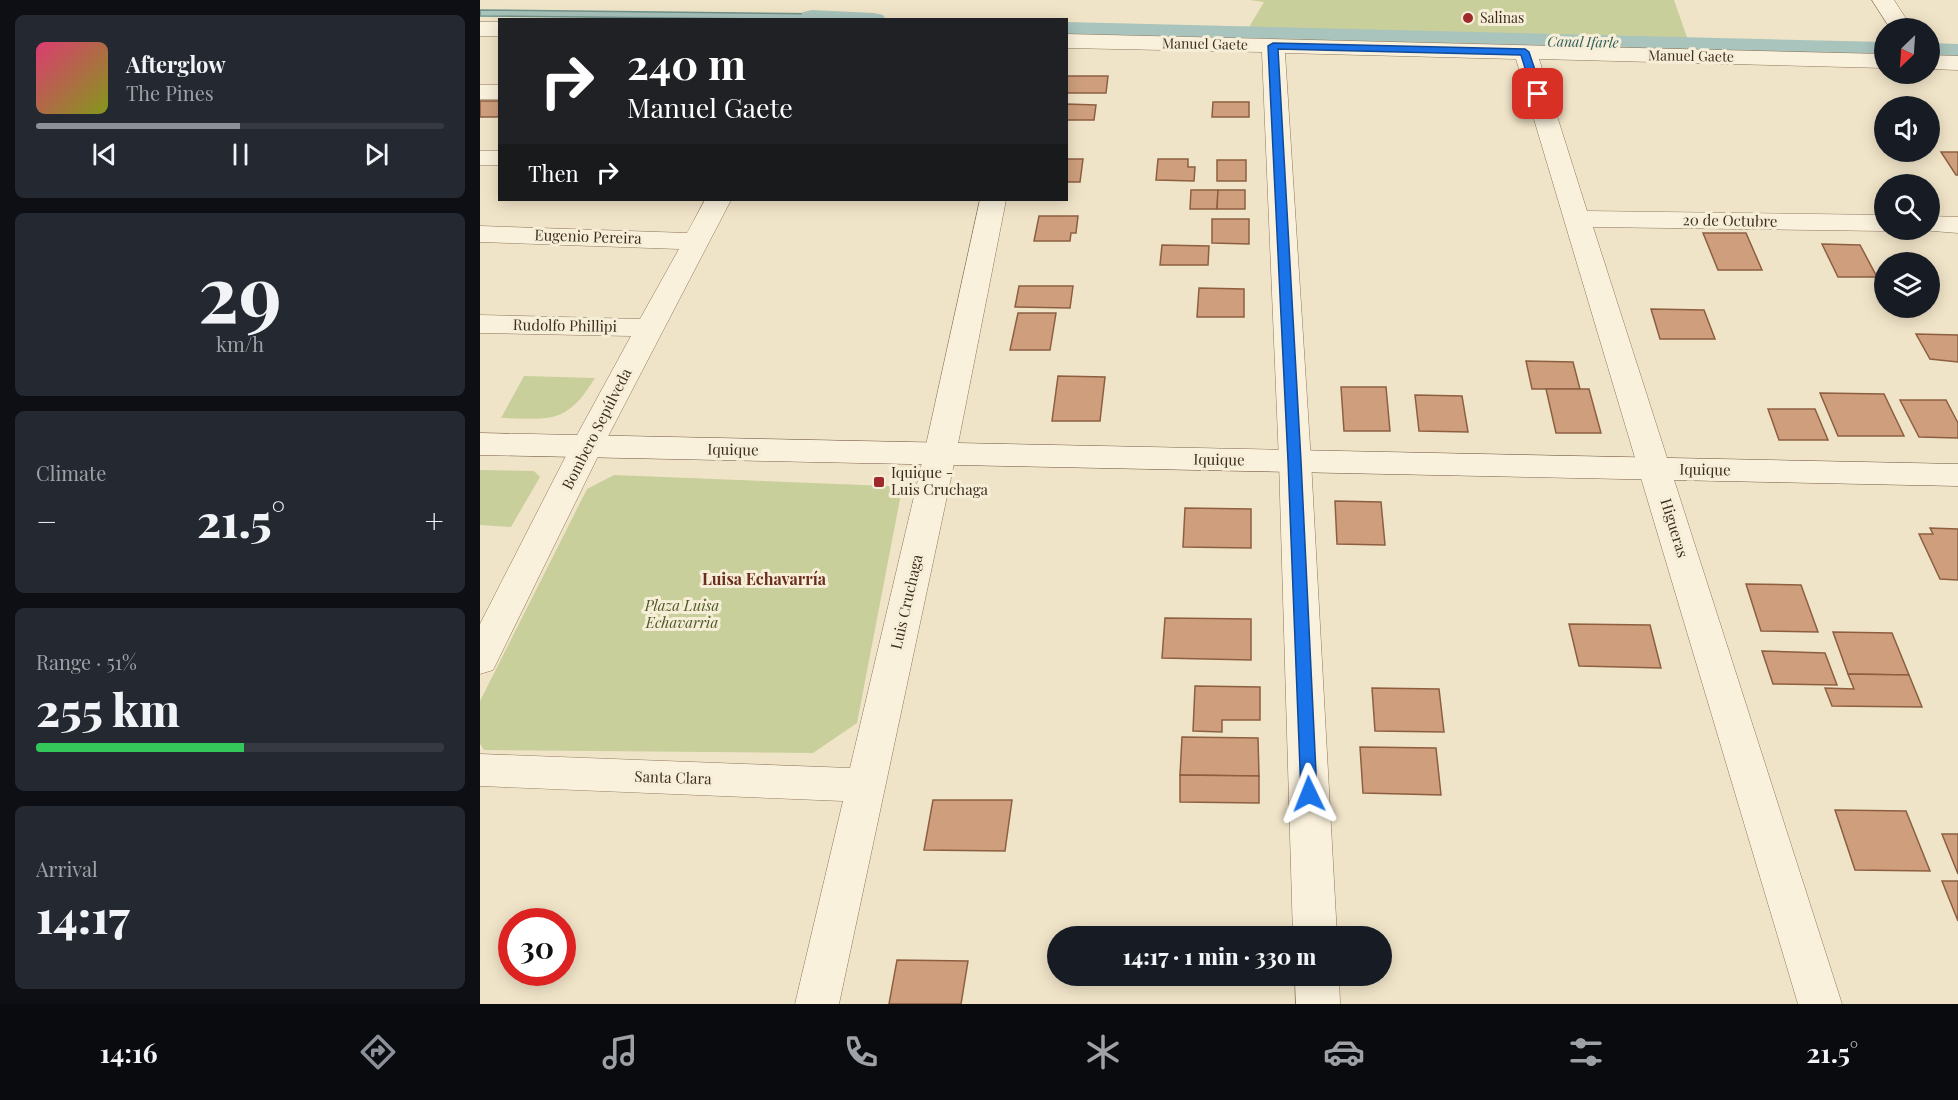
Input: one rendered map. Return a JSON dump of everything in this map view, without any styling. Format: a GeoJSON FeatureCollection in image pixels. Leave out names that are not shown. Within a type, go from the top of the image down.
{"type":"FeatureCollection","features":[{"type":"Feature","properties":{"kind":"street"},"geometry":{"type":"LineString","coordinates":[[1882,0],[1894,18]]}},
{"type":"Feature","properties":{"kind":"street"},"geometry":{"type":"LineString","coordinates":[[480,29],[498,29]]}},
{"type":"Feature","properties":{"kind":"street","name":"Manuel Gaete"},"geometry":{"type":"LineString","coordinates":[[1068,41],[1874,61]]}},
{"type":"Feature","properties":{"kind":"street"},"geometry":{"type":"LineString","coordinates":[[1273,46],[1295,461],[1315,926]]}},
{"type":"Feature","properties":{"kind":"street","name":"Higueras"},"geometry":{"type":"LineString","coordinates":[[1525,52],[1820,1004]]}},
{"type":"Feature","properties":{"kind":"street"},"geometry":{"type":"LineString","coordinates":[[480,92],[498,92]]}},
{"type":"Feature","properties":{"kind":"street"},"geometry":{"type":"LineString","coordinates":[[480,158],[498,158]]}},
{"type":"Feature","properties":{"kind":"street","name":"Bombero Sepúlveda"},"geometry":{"type":"LineString","coordinates":[[480,660],[494,604],[587,446],[717,201]]}},
{"type":"Feature","properties":{"kind":"street","name":"Luis Cruchaga"},"geometry":{"type":"LineString","coordinates":[[817,1004],[940,454],[993,201]]}},
{"type":"Feature","properties":{"kind":"street","name":"20 de Octubre"},"geometry":{"type":"LineString","coordinates":[[1577,219],[1874,223]]}},
{"type":"Feature","properties":{"kind":"street"},"geometry":{"type":"LineString","coordinates":[[1940,224],[1958,225]]}},
{"type":"Feature","properties":{"kind":"street","name":"Eugenio Pereira"},"geometry":{"type":"LineString","coordinates":[[480,234],[696,240]]}},
{"type":"Feature","properties":{"kind":"street","name":"Rudolfo Phillipi"},"geometry":{"type":"LineString","coordinates":[[480,324],[650,328]]}},
{"type":"Feature","properties":{"kind":"street","name":"Iquique"},"geometry":{"type":"LineString","coordinates":[[480,444],[1958,475]]}},
{"type":"Feature","properties":{"kind":"street","name":"Santa Clara"},"geometry":{"type":"LineString","coordinates":[[480,770],[866,785]]}},
{"type":"Feature","properties":{"kind":"street"},"geometry":{"type":"LineString","coordinates":[[1317,986],[1318,1004]]}},
{"type":"Feature","properties":{"kind":"green space","name":"Salinas"},"geometry":{"type":"Polygon","coordinates":[[[1250,0],[1674,0],[1689,43],[1245,34],[1264,2],[1250,0]]]}},
{"type":"Feature","properties":{"kind":"green space"},"geometry":{"type":"Polygon","coordinates":[[[524,376],[595,378],[585,393],[566,412],[545,418],[501,418],[524,376]]]}},
{"type":"Feature","properties":{"kind":"green space"},"geometry":{"type":"Polygon","coordinates":[[[480,470],[534,471],[540,477],[511,527],[480,525],[480,470]]]}},
{"type":"Feature","properties":{"kind":"green space","name":"Plaza Luisa Echavarria"},"geometry":{"type":"Polygon","coordinates":[[[614,475],[889,486],[901,494],[857,723],[813,753],[484,750],[480,744],[480,701],[587,489],[614,475]]]}},
{"type":"Feature","properties":{"kind":"water"},"geometry":{"type":"Polygon","coordinates":[[[480,10],[864,15],[863,18],[480,16],[480,10]]]}},
{"type":"Feature","properties":{"kind":"building"},"geometry":{"type":"Polygon","coordinates":[[[1068,76],[1108,76],[1106,93],[1068,93],[1068,76]]]}},
{"type":"Feature","properties":{"kind":"building"},"geometry":{"type":"Polygon","coordinates":[[[480,101],[498,101],[497,117],[480,117],[480,101]]]}},
{"type":"Feature","properties":{"kind":"building"},"geometry":{"type":"Polygon","coordinates":[[[1213,102],[1249,102],[1249,117],[1212,117],[1213,102]]]}},
{"type":"Feature","properties":{"kind":"building"},"geometry":{"type":"Polygon","coordinates":[[[1068,104],[1096,105],[1094,120],[1068,120],[1068,104]]]}},
{"type":"Feature","properties":{"kind":"building"},"geometry":{"type":"Polygon","coordinates":[[[1941,152],[1958,152],[1958,175],[1956,175],[1941,152]]]}},
{"type":"Feature","properties":{"kind":"building"},"geometry":{"type":"Polygon","coordinates":[[[1068,159],[1083,159],[1080,182],[1068,182],[1068,159]]]}},
{"type":"Feature","properties":{"kind":"building"},"geometry":{"type":"Polygon","coordinates":[[[1158,159],[1188,159],[1188,167],[1195,167],[1194,181],[1156,180],[1158,159]]]}},
{"type":"Feature","properties":{"kind":"building"},"geometry":{"type":"Polygon","coordinates":[[[1217,160],[1246,160],[1246,181],[1217,181],[1217,160]]]}},
{"type":"Feature","properties":{"kind":"building"},"geometry":{"type":"Polygon","coordinates":[[[1191,190],[1218,190],[1217,209],[1190,209],[1191,190]]]}},
{"type":"Feature","properties":{"kind":"building"},"geometry":{"type":"Polygon","coordinates":[[[1218,190],[1245,190],[1245,209],[1217,209],[1218,190]]]}},
{"type":"Feature","properties":{"kind":"building"},"geometry":{"type":"Polygon","coordinates":[[[1039,216],[1078,216],[1076,233],[1071,233],[1070,241],[1034,241],[1039,216]]]}},
{"type":"Feature","properties":{"kind":"building"},"geometry":{"type":"Polygon","coordinates":[[[1212,219],[1249,219],[1249,244],[1212,243],[1212,219]]]}},
{"type":"Feature","properties":{"kind":"building"},"geometry":{"type":"Polygon","coordinates":[[[1703,233],[1746,233],[1762,270],[1718,270],[1703,233]]]}},
{"type":"Feature","properties":{"kind":"building"},"geometry":{"type":"Polygon","coordinates":[[[1822,244],[1860,245],[1874,271],[1874,277],[1838,277],[1822,244]]]}},
{"type":"Feature","properties":{"kind":"building"},"geometry":{"type":"Polygon","coordinates":[[[1162,245],[1209,246],[1208,265],[1160,265],[1162,245]]]}},
{"type":"Feature","properties":{"kind":"building"},"geometry":{"type":"Polygon","coordinates":[[[1019,286],[1073,286],[1070,308],[1015,307],[1019,286]]]}},
{"type":"Feature","properties":{"kind":"building"},"geometry":{"type":"Polygon","coordinates":[[[1199,288],[1244,289],[1244,317],[1197,317],[1199,288]]]}},
{"type":"Feature","properties":{"kind":"building"},"geometry":{"type":"Polygon","coordinates":[[[1651,309],[1704,310],[1715,339],[1660,339],[1651,309]]]}},
{"type":"Feature","properties":{"kind":"building"},"geometry":{"type":"Polygon","coordinates":[[[1018,313],[1056,313],[1050,350],[1010,350],[1018,313]]]}},
{"type":"Feature","properties":{"kind":"building"},"geometry":{"type":"Polygon","coordinates":[[[1916,334],[1958,335],[1958,362],[1930,359],[1916,334]]]}},
{"type":"Feature","properties":{"kind":"building"},"geometry":{"type":"Polygon","coordinates":[[[1526,361],[1573,362],[1580,389],[1532,389],[1526,361]]]}},
{"type":"Feature","properties":{"kind":"building"},"geometry":{"type":"Polygon","coordinates":[[[1058,376],[1105,377],[1100,421],[1052,421],[1058,376]]]}},
{"type":"Feature","properties":{"kind":"building"},"geometry":{"type":"Polygon","coordinates":[[[1341,387],[1386,387],[1390,431],[1344,431],[1341,387]]]}},
{"type":"Feature","properties":{"kind":"building"},"geometry":{"type":"Polygon","coordinates":[[[1546,389],[1589,389],[1601,433],[1556,433],[1546,389]]]}},
{"type":"Feature","properties":{"kind":"building"},"geometry":{"type":"Polygon","coordinates":[[[1820,393],[1884,394],[1904,436],[1838,436],[1820,393]]]}},
{"type":"Feature","properties":{"kind":"building"},"geometry":{"type":"Polygon","coordinates":[[[1415,395],[1462,396],[1468,432],[1419,431],[1415,395]]]}},
{"type":"Feature","properties":{"kind":"building"},"geometry":{"type":"Polygon","coordinates":[[[1900,400],[1946,400],[1958,423],[1958,438],[1919,437],[1900,400]]]}},
{"type":"Feature","properties":{"kind":"building"},"geometry":{"type":"Polygon","coordinates":[[[1768,409],[1815,409],[1828,440],[1779,440],[1768,409]]]}},
{"type":"Feature","properties":{"kind":"building"},"geometry":{"type":"Polygon","coordinates":[[[1335,501],[1381,502],[1385,545],[1337,544],[1335,501]]]}},
{"type":"Feature","properties":{"kind":"building"},"geometry":{"type":"Polygon","coordinates":[[[1185,508],[1251,509],[1251,548],[1183,547],[1185,508]]]}},
{"type":"Feature","properties":{"kind":"building"},"geometry":{"type":"Polygon","coordinates":[[[1930,528],[1958,529],[1958,580],[1940,579],[1919,534],[1933,534],[1930,528]]]}},
{"type":"Feature","properties":{"kind":"building"},"geometry":{"type":"Polygon","coordinates":[[[1746,584],[1801,585],[1818,632],[1761,631],[1746,584]]]}},
{"type":"Feature","properties":{"kind":"building"},"geometry":{"type":"Polygon","coordinates":[[[1165,618],[1251,619],[1251,660],[1162,658],[1165,618]]]}},
{"type":"Feature","properties":{"kind":"building"},"geometry":{"type":"Polygon","coordinates":[[[1569,624],[1650,625],[1661,668],[1579,666],[1569,624]]]}},
{"type":"Feature","properties":{"kind":"building"},"geometry":{"type":"Polygon","coordinates":[[[1833,632],[1892,633],[1909,675],[1848,674],[1833,632]]]}},
{"type":"Feature","properties":{"kind":"building"},"geometry":{"type":"Polygon","coordinates":[[[1762,651],[1825,653],[1837,685],[1773,684],[1762,651]]]}},
{"type":"Feature","properties":{"kind":"building"},"geometry":{"type":"Polygon","coordinates":[[[1848,674],[1909,675],[1922,707],[1832,706],[1825,688],[1854,689],[1848,674]]]}},
{"type":"Feature","properties":{"kind":"building"},"geometry":{"type":"Polygon","coordinates":[[[1195,686],[1260,687],[1260,720],[1222,720],[1222,732],[1193,731],[1195,686]]]}},
{"type":"Feature","properties":{"kind":"building"},"geometry":{"type":"Polygon","coordinates":[[[1372,688],[1439,689],[1444,732],[1375,731],[1372,688]]]}},
{"type":"Feature","properties":{"kind":"building"},"geometry":{"type":"Polygon","coordinates":[[[1182,737],[1258,738],[1259,776],[1180,775],[1182,737]]]}},
{"type":"Feature","properties":{"kind":"building"},"geometry":{"type":"Polygon","coordinates":[[[1360,747],[1436,748],[1441,795],[1363,793],[1360,747]]]}},
{"type":"Feature","properties":{"kind":"building"},"geometry":{"type":"Polygon","coordinates":[[[1180,775],[1259,776],[1259,803],[1180,802],[1180,775]]]}},
{"type":"Feature","properties":{"kind":"building"},"geometry":{"type":"Polygon","coordinates":[[[933,800],[1012,800],[1005,851],[924,850],[933,800]]]}},
{"type":"Feature","properties":{"kind":"building"},"geometry":{"type":"Polygon","coordinates":[[[1835,810],[1906,811],[1930,871],[1855,870],[1835,810]]]}},
{"type":"Feature","properties":{"kind":"building"},"geometry":{"type":"Polygon","coordinates":[[[1942,834],[1958,834],[1958,874],[1942,834]]]}},
{"type":"Feature","properties":{"kind":"building"},"geometry":{"type":"Polygon","coordinates":[[[1942,881],[1958,881],[1958,921],[1942,881]]]}},
{"type":"Feature","properties":{"kind":"building"},"geometry":{"type":"Polygon","coordinates":[[[897,960],[968,961],[961,1004],[889,1004],[897,960]]]}},
{"type":"Feature","properties":{"kind":"waterway","name":"Canal Ifarle"},"geometry":{"type":"LineString","coordinates":[[812,17],[833,18]]}},
{"type":"Feature","properties":{"kind":"waterway","name":"Canal Ifarle"},"geometry":{"type":"LineString","coordinates":[[1068,29],[1874,50]]}},
{"type":"Feature","properties":{"kind":"waterway","name":"Canal Ifarle"},"geometry":{"type":"LineString","coordinates":[[1940,51],[1958,52]]}},
{"type":"Feature","properties":{"kind":"place","name":"Salinas"},"geometry":{"type":"Point","coordinates":[1468,18]}},
{"type":"Feature","properties":{"kind":"place","name":"Iquique - Luis Cruchaga"},"geometry":{"type":"Point","coordinates":[879,482]}},
{"type":"Feature","properties":{"kind":"district","name":"Luisa Echavarría"},"geometry":{"type":"Point","coordinates":[764,579]}},
{"type":"Feature","properties":{"kind":"route"},"geometry":{"type":"LineString","coordinates":[[1309,794],[1295,461],[1273,46],[1525,52],[1538,94]]}}]}
